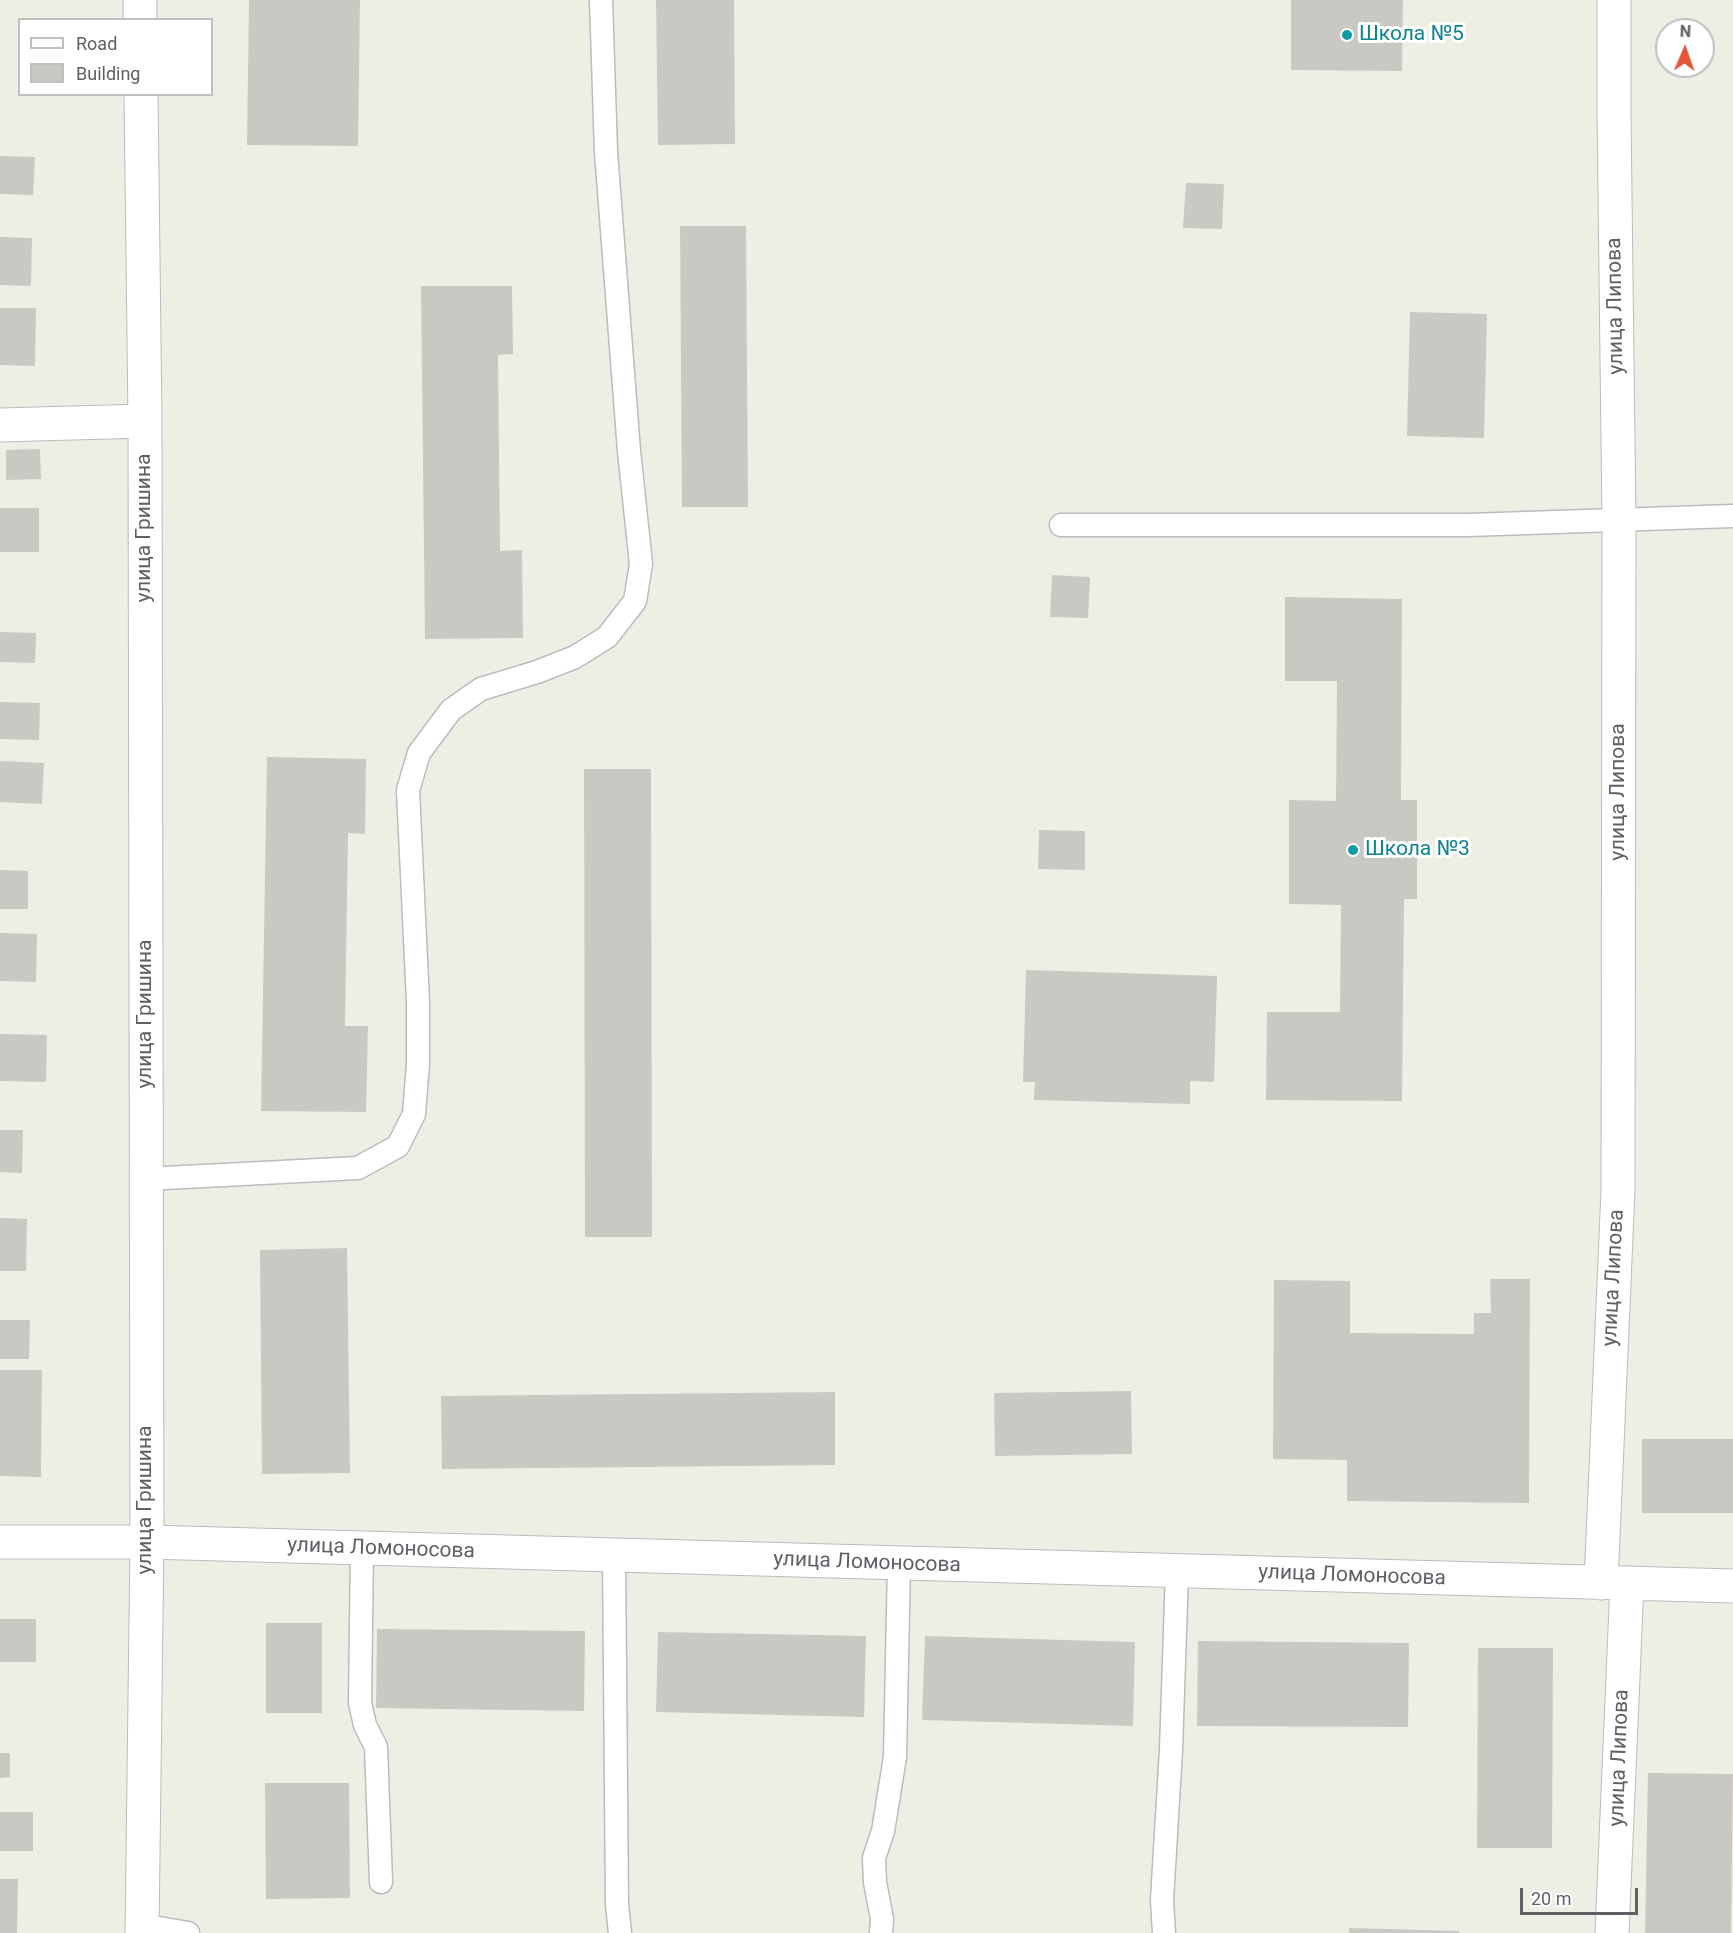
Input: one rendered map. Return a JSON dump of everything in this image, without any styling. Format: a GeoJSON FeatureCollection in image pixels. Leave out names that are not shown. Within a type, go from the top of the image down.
{"type":"FeatureCollection","features":[{"type":"Feature","properties":{"kind":"street"},"geometry":{"type":"LineString","coordinates":[[140,0],[141,18]]}},
{"type":"Feature","properties":{"kind":"street","name":"улица Липова"},"geometry":{"type":"LineString","coordinates":[[1612,1933],[1618,1190],[1619,520],[1614,0]]}},
{"type":"Feature","properties":{"kind":"street","name":"улица Гришина"},"geometry":{"type":"LineString","coordinates":[[141,96],[145,421],[147,1542],[142,1929]]}},
{"type":"Feature","properties":{"kind":"street"},"geometry":{"type":"LineString","coordinates":[[0,425],[145,421]]}},
{"type":"Feature","properties":{"kind":"street","name":"улица Ломоносова"},"geometry":{"type":"LineString","coordinates":[[0,1542],[147,1542],[1733,1586]]}},
{"type":"Feature","properties":{"kind":"lane"},"geometry":{"type":"LineString","coordinates":[[146,1179],[358,1168],[398,1146],[414,1114],[418,1064],[418,1002],[408,790],[419,753],[452,710],[482,689],[537,672],[574,657],[607,637],[635,601],[641,564],[629,451],[607,164],[601,0]]}},
{"type":"Feature","properties":{"kind":"lane"},"geometry":{"type":"LineString","coordinates":[[1062,525],[1468,525],[1733,516]]}},
{"type":"Feature","properties":{"kind":"lane"},"geometry":{"type":"LineString","coordinates":[[362,1548],[360,1704],[365,1725],[376,1747],[381,1882]]}},
{"type":"Feature","properties":{"kind":"lane"},"geometry":{"type":"LineString","coordinates":[[614,1556],[617,1904],[620,1933]]}},
{"type":"Feature","properties":{"kind":"lane"},"geometry":{"type":"LineString","coordinates":[[881,1933],[882,1920],[875,1882],[874,1858],[883,1831],[896,1757],[899,1563]]}},
{"type":"Feature","properties":{"kind":"lane"},"geometry":{"type":"LineString","coordinates":[[1164,1933],[1162,1900],[1171,1750],[1177,1571]]}},
{"type":"Feature","properties":{"kind":"lane"},"geometry":{"type":"LineString","coordinates":[[142,1929],[188,1933]]}},
{"type":"Feature","properties":{"kind":"building"},"geometry":{"type":"Polygon","coordinates":[[[249,0],[360,0],[358,146],[247,145],[249,0]]]}},
{"type":"Feature","properties":{"kind":"building"},"geometry":{"type":"Polygon","coordinates":[[[656,0],[734,0],[735,144],[658,145],[656,0]]]}},
{"type":"Feature","properties":{"kind":"building","name":"Школа №5"},"geometry":{"type":"Polygon","coordinates":[[[1291,0],[1403,0],[1402,71],[1291,70],[1291,0]]]}},
{"type":"Feature","properties":{"kind":"building"},"geometry":{"type":"Polygon","coordinates":[[[0,156],[35,157],[33,195],[0,194],[0,156]]]}},
{"type":"Feature","properties":{"kind":"building"},"geometry":{"type":"Polygon","coordinates":[[[1186,183],[1224,184],[1222,229],[1183,228],[1186,183]]]}},
{"type":"Feature","properties":{"kind":"building"},"geometry":{"type":"Polygon","coordinates":[[[680,226],[746,226],[748,507],[682,507],[680,226]]]}},
{"type":"Feature","properties":{"kind":"building"},"geometry":{"type":"Polygon","coordinates":[[[0,237],[32,238],[31,286],[0,285],[0,237]]]}},
{"type":"Feature","properties":{"kind":"building"},"geometry":{"type":"Polygon","coordinates":[[[421,286],[512,286],[513,354],[498,355],[500,551],[522,550],[523,638],[425,639],[421,286]]]}},
{"type":"Feature","properties":{"kind":"building"},"geometry":{"type":"Polygon","coordinates":[[[0,308],[36,308],[35,366],[0,365],[0,308]]]}},
{"type":"Feature","properties":{"kind":"building"},"geometry":{"type":"Polygon","coordinates":[[[1410,312],[1487,314],[1484,438],[1407,436],[1410,312]]]}},
{"type":"Feature","properties":{"kind":"building"},"geometry":{"type":"Polygon","coordinates":[[[40,449],[41,479],[6,480],[6,450],[40,449]]]}},
{"type":"Feature","properties":{"kind":"building"},"geometry":{"type":"Polygon","coordinates":[[[0,508],[39,508],[39,552],[0,552],[0,508]]]}},
{"type":"Feature","properties":{"kind":"building"},"geometry":{"type":"Polygon","coordinates":[[[1052,575],[1090,577],[1088,618],[1050,617],[1052,575]]]}},
{"type":"Feature","properties":{"kind":"building","name":"Школа №3"},"geometry":{"type":"Polygon","coordinates":[[[1285,597],[1402,599],[1401,800],[1417,800],[1417,899],[1404,899],[1402,1101],[1266,1100],[1267,1012],[1340,1012],[1341,905],[1289,904],[1289,800],[1336,801],[1337,681],[1285,681],[1285,597]]]}},
{"type":"Feature","properties":{"kind":"building"},"geometry":{"type":"Polygon","coordinates":[[[0,632],[36,633],[35,663],[0,662],[0,632]]]}},
{"type":"Feature","properties":{"kind":"building"},"geometry":{"type":"Polygon","coordinates":[[[0,702],[40,703],[39,740],[0,739],[0,702]]]}},
{"type":"Feature","properties":{"kind":"building"},"geometry":{"type":"Polygon","coordinates":[[[267,757],[366,759],[365,834],[348,833],[345,1026],[368,1026],[366,1112],[261,1111],[267,757]]]}},
{"type":"Feature","properties":{"kind":"building"},"geometry":{"type":"Polygon","coordinates":[[[0,761],[44,763],[42,804],[0,802],[0,761]]]}},
{"type":"Feature","properties":{"kind":"building"},"geometry":{"type":"Polygon","coordinates":[[[584,769],[651,769],[652,1237],[585,1237],[584,769]]]}},
{"type":"Feature","properties":{"kind":"building"},"geometry":{"type":"Polygon","coordinates":[[[1039,830],[1085,831],[1085,870],[1038,869],[1039,830]]]}},
{"type":"Feature","properties":{"kind":"building"},"geometry":{"type":"Polygon","coordinates":[[[0,870],[28,871],[28,909],[0,909],[0,870]]]}},
{"type":"Feature","properties":{"kind":"building"},"geometry":{"type":"Polygon","coordinates":[[[0,933],[37,934],[36,982],[0,981],[0,933]]]}},
{"type":"Feature","properties":{"kind":"building"},"geometry":{"type":"Polygon","coordinates":[[[1026,970],[1217,976],[1214,1082],[1190,1081],[1190,1104],[1034,1100],[1035,1082],[1023,1082],[1026,970]]]}},
{"type":"Feature","properties":{"kind":"building"},"geometry":{"type":"Polygon","coordinates":[[[0,1034],[47,1035],[46,1082],[0,1081],[0,1034]]]}},
{"type":"Feature","properties":{"kind":"building"},"geometry":{"type":"Polygon","coordinates":[[[0,1130],[23,1130],[22,1173],[0,1172],[0,1130]]]}},
{"type":"Feature","properties":{"kind":"building"},"geometry":{"type":"Polygon","coordinates":[[[0,1218],[27,1219],[26,1271],[0,1271],[0,1218]]]}},
{"type":"Feature","properties":{"kind":"building"},"geometry":{"type":"Polygon","coordinates":[[[347,1248],[350,1473],[262,1474],[260,1250],[347,1248]]]}},
{"type":"Feature","properties":{"kind":"building"},"geometry":{"type":"Polygon","coordinates":[[[1490,1279],[1530,1279],[1529,1503],[1347,1501],[1347,1460],[1273,1459],[1274,1280],[1350,1281],[1350,1333],[1474,1334],[1474,1313],[1491,1313],[1490,1279]]]}},
{"type":"Feature","properties":{"kind":"building"},"geometry":{"type":"Polygon","coordinates":[[[0,1320],[30,1320],[29,1359],[0,1359],[0,1320]]]}},
{"type":"Feature","properties":{"kind":"building"},"geometry":{"type":"Polygon","coordinates":[[[0,1370],[42,1370],[41,1477],[0,1476],[0,1370]]]}},
{"type":"Feature","properties":{"kind":"building"},"geometry":{"type":"Polygon","coordinates":[[[1131,1391],[1132,1454],[995,1456],[994,1393],[1131,1391]]]}},
{"type":"Feature","properties":{"kind":"building"},"geometry":{"type":"Polygon","coordinates":[[[835,1392],[835,1465],[442,1469],[441,1396],[835,1392]]]}},
{"type":"Feature","properties":{"kind":"building"},"geometry":{"type":"Polygon","coordinates":[[[1642,1439],[1733,1439],[1733,1513],[1642,1513],[1642,1439]]]}},
{"type":"Feature","properties":{"kind":"building"},"geometry":{"type":"Polygon","coordinates":[[[0,1619],[36,1619],[36,1662],[0,1662],[0,1619]]]}},
{"type":"Feature","properties":{"kind":"building"},"geometry":{"type":"Polygon","coordinates":[[[266,1623],[322,1623],[322,1713],[266,1713],[266,1623]]]}},
{"type":"Feature","properties":{"kind":"building"},"geometry":{"type":"Polygon","coordinates":[[[377,1629],[585,1631],[584,1711],[376,1708],[377,1629]]]}},
{"type":"Feature","properties":{"kind":"building"},"geometry":{"type":"Polygon","coordinates":[[[658,1632],[866,1636],[864,1717],[656,1712],[658,1632]]]}},
{"type":"Feature","properties":{"kind":"building"},"geometry":{"type":"Polygon","coordinates":[[[925,1636],[1135,1642],[1133,1726],[922,1720],[925,1636]]]}},
{"type":"Feature","properties":{"kind":"building"},"geometry":{"type":"Polygon","coordinates":[[[1198,1641],[1409,1643],[1408,1727],[1197,1726],[1198,1641]]]}},
{"type":"Feature","properties":{"kind":"building"},"geometry":{"type":"Polygon","coordinates":[[[1478,1648],[1553,1648],[1552,1848],[1477,1848],[1478,1648]]]}},
{"type":"Feature","properties":{"kind":"building"},"geometry":{"type":"Polygon","coordinates":[[[0,1753],[10,1753],[10,1777],[0,1778],[0,1753]]]}},
{"type":"Feature","properties":{"kind":"building"},"geometry":{"type":"Polygon","coordinates":[[[1648,1773],[1733,1774],[1731,1933],[1645,1933],[1648,1773]]]}},
{"type":"Feature","properties":{"kind":"building"},"geometry":{"type":"Polygon","coordinates":[[[265,1783],[349,1783],[350,1898],[266,1899],[265,1783]]]}},
{"type":"Feature","properties":{"kind":"building"},"geometry":{"type":"Polygon","coordinates":[[[0,1812],[33,1812],[33,1851],[0,1851],[0,1812]]]}},
{"type":"Feature","properties":{"kind":"building"},"geometry":{"type":"Polygon","coordinates":[[[0,1879],[18,1879],[17,1933],[0,1933],[0,1879]]]}},
{"type":"Feature","properties":{"kind":"building"},"geometry":{"type":"Polygon","coordinates":[[[1349,1928],[1460,1931],[1459,1933],[1349,1933],[1349,1928]]]}},
{"type":"Feature","properties":{"kind":"place","name":"Школа №5"},"geometry":{"type":"Point","coordinates":[1347,35]}},
{"type":"Feature","properties":{"kind":"place","name":"Школа №3"},"geometry":{"type":"Point","coordinates":[1353,850]}}]}
